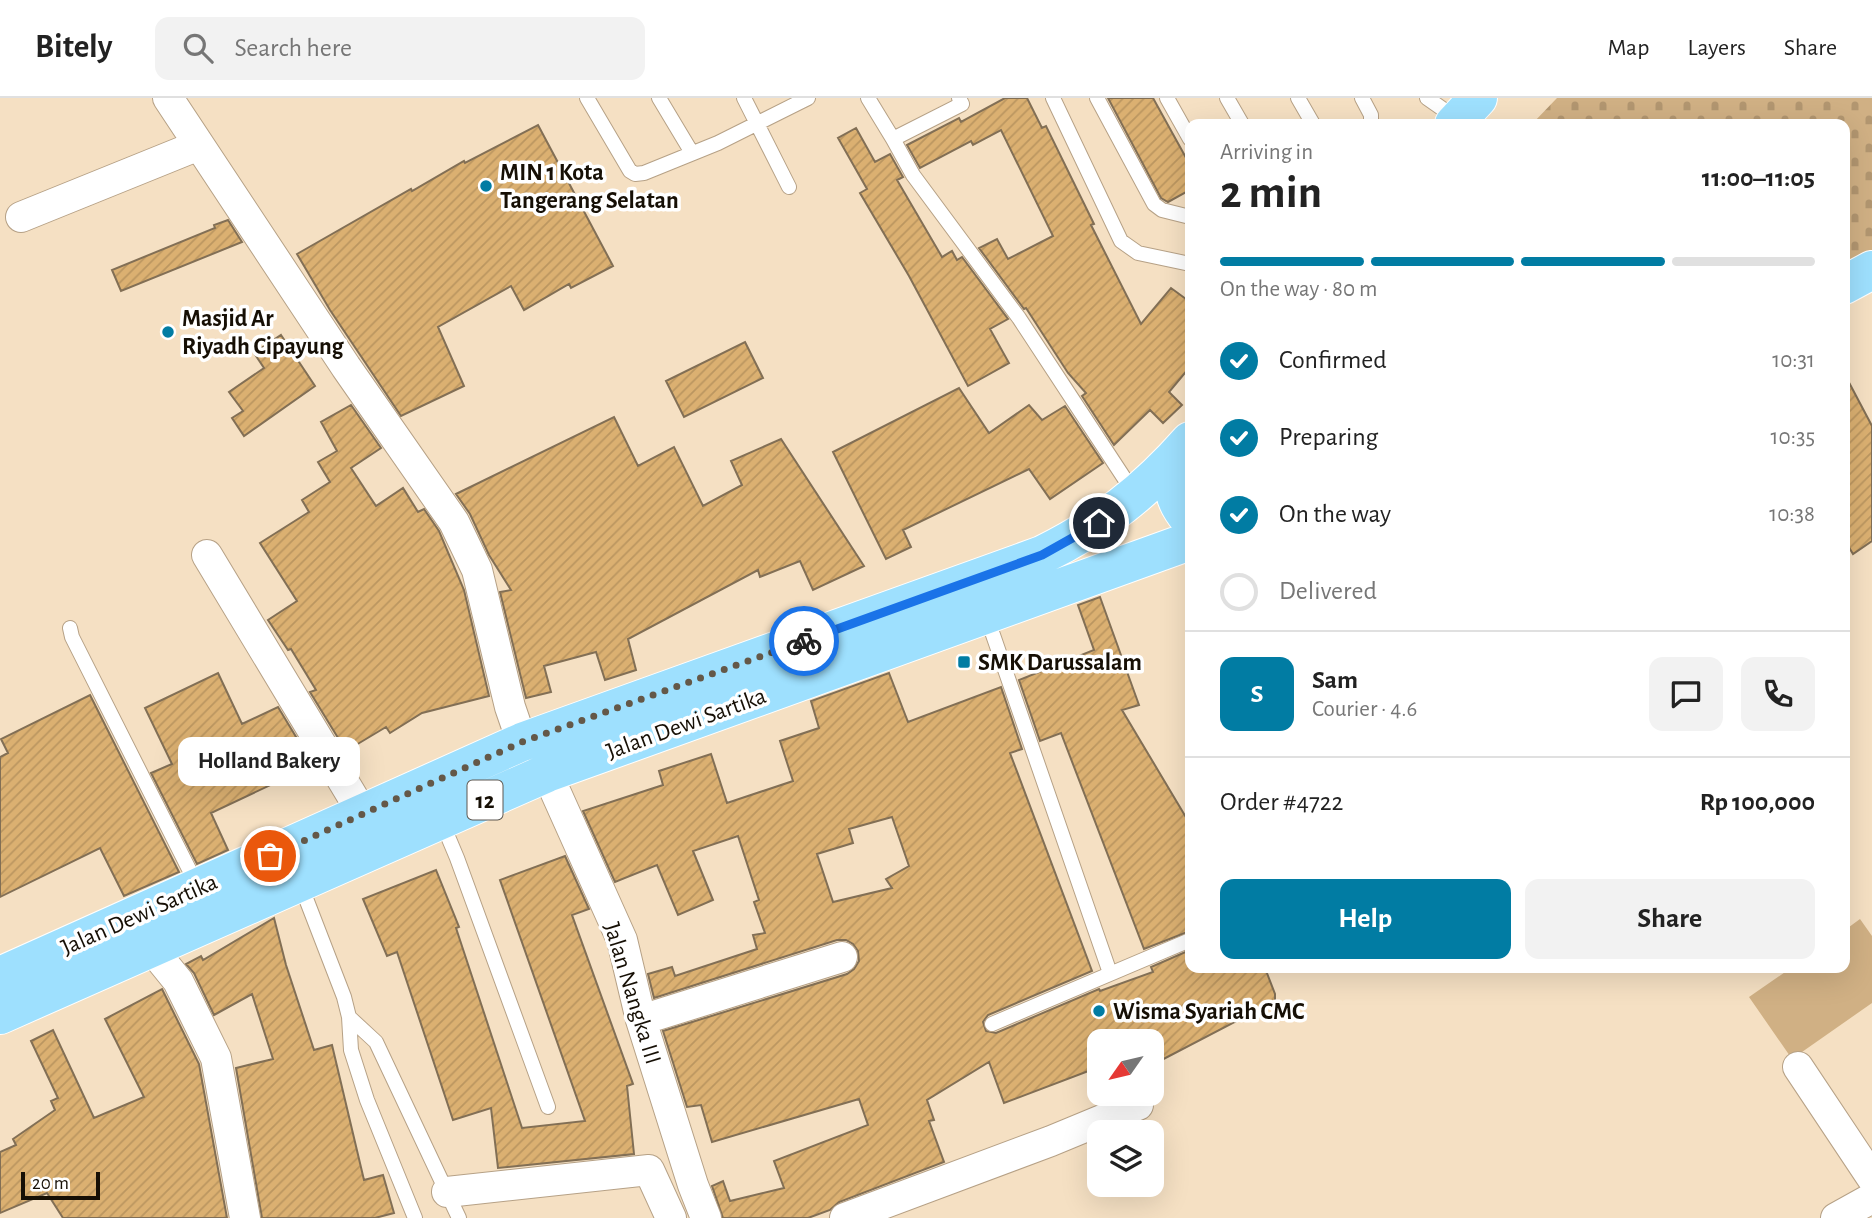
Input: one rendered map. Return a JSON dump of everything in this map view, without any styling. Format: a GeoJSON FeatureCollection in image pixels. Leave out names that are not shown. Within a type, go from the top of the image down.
{"type":"FeatureCollection","features":[{"type":"Feature","properties":{"kind":"highway"},"geometry":{"type":"LineString","coordinates":[[1850,282],[1872,270]]}},
{"type":"Feature","properties":{"kind":"highway","name":"Jalan Dewi Sartika"},"geometry":{"type":"LineString","coordinates":[[0,975],[363,814],[509,761],[1042,555],[1099,523],[1137,496],[1185,447]]}},
{"type":"Feature","properties":{"kind":"highway"},"geometry":{"type":"LineString","coordinates":[[1185,466],[1178,473],[1175,498],[1185,514]]}},
{"type":"Feature","properties":{"kind":"highway","name":"Jalan Dewi Sartika"},"geometry":{"type":"LineString","coordinates":[[509,761],[547,773],[1185,543]]}},
{"type":"Feature","properties":{"kind":"highway","name":"Jalan Dewi Sartika"},"geometry":{"type":"LineString","coordinates":[[0,1015],[441,820],[509,761]]}},
{"type":"Feature","properties":{"kind":"street"},"geometry":{"type":"LineString","coordinates":[[168,98],[345,367],[454,522],[467,545],[477,570],[509,707],[509,761]]}},
{"type":"Feature","properties":{"kind":"street"},"geometry":{"type":"LineString","coordinates":[[21,217],[199,145]]}},
{"type":"Feature","properties":{"kind":"street"},"geometry":{"type":"LineString","coordinates":[[207,555],[363,814]]}},
{"type":"Feature","properties":{"kind":"street","name":"Jalan Nangka III"},"geometry":{"type":"LineString","coordinates":[[547,773],[622,940],[641,1020],[706,1218]]}},
{"type":"Feature","properties":{"kind":"street"},"geometry":{"type":"LineString","coordinates":[[152,948],[178,981],[216,1058],[245,1218]]}},
{"type":"Feature","properties":{"kind":"street"},"geometry":{"type":"LineString","coordinates":[[641,1020],[842,957]]}},
{"type":"Feature","properties":{"kind":"street"},"geometry":{"type":"LineString","coordinates":[[1798,1067],[1872,1178]]}},
{"type":"Feature","properties":{"kind":"street"},"geometry":{"type":"LineString","coordinates":[[845,1218],[1051,1141],[1136,1106]]}},
{"type":"Feature","properties":{"kind":"street"},"geometry":{"type":"LineString","coordinates":[[453,1205],[649,1170],[671,1218]]}},
{"type":"Feature","properties":{"kind":"street"},"geometry":{"type":"LineString","coordinates":[[1836,1218],[1872,1198]]}},
{"type":"Feature","properties":{"kind":"lane"},"geometry":{"type":"LineString","coordinates":[[587,98],[630,171],[635,174],[644,173],[692,153],[808,98]]}},
{"type":"Feature","properties":{"kind":"lane"},"geometry":{"type":"LineString","coordinates":[[659,98],[692,153]]}},
{"type":"Feature","properties":{"kind":"lane"},"geometry":{"type":"LineString","coordinates":[[744,98],[789,187]]}},
{"type":"Feature","properties":{"kind":"lane"},"geometry":{"type":"LineString","coordinates":[[869,98],[914,175],[1019,318],[1137,496]]}},
{"type":"Feature","properties":{"kind":"lane"},"geometry":{"type":"LineString","coordinates":[[893,139],[962,104],[959,98]]}},
{"type":"Feature","properties":{"kind":"lane"},"geometry":{"type":"LineString","coordinates":[[1053,98],[1112,227],[1121,241],[1138,253],[1185,263]]}},
{"type":"Feature","properties":{"kind":"lane"},"geometry":{"type":"LineString","coordinates":[[1097,98],[1154,204],[1162,210],[1185,216]]}},
{"type":"Feature","properties":{"kind":"lane"},"geometry":{"type":"LineString","coordinates":[[1167,98],[1185,130]]}},
{"type":"Feature","properties":{"kind":"lane"},"geometry":{"type":"LineString","coordinates":[[1227,98],[1239,119]]}},
{"type":"Feature","properties":{"kind":"lane"},"geometry":{"type":"LineString","coordinates":[[1298,98],[1310,119]]}},
{"type":"Feature","properties":{"kind":"lane"},"geometry":{"type":"LineString","coordinates":[[1362,98],[1371,119]]}},
{"type":"Feature","properties":{"kind":"lane"},"geometry":{"type":"LineString","coordinates":[[1427,98],[1463,114]]}},
{"type":"Feature","properties":{"kind":"lane"},"geometry":{"type":"LineString","coordinates":[[984,617],[992,632],[1110,973]]}},
{"type":"Feature","properties":{"kind":"lane"},"geometry":{"type":"LineString","coordinates":[[70,628],[72,637],[199,888]]}},
{"type":"Feature","properties":{"kind":"lane"},"geometry":{"type":"LineString","coordinates":[[441,820],[548,1107]]}},
{"type":"Feature","properties":{"kind":"lane"},"geometry":{"type":"LineString","coordinates":[[299,882],[349,1017],[351,1050],[367,1100],[415,1218]]}},
{"type":"Feature","properties":{"kind":"lane"},"geometry":{"type":"LineString","coordinates":[[992,1024],[1185,942]]}},
{"type":"Feature","properties":{"kind":"lane"},"geometry":{"type":"LineString","coordinates":[[349,1017],[376,1042],[453,1205]]}},
{"type":"Feature","properties":{"kind":"green space"},"geometry":{"type":"Polygon","coordinates":[[[1557,98],[1872,98],[1872,250],[1850,261],[1850,119],[1537,119],[1557,98]]]}},
{"type":"Feature","properties":{"kind":"green space"},"geometry":{"type":"Polygon","coordinates":[[[1860,919],[1872,936],[1872,1003],[1792,1059],[1749,997],[1784,973],[1850,973],[1850,926],[1860,919]]]}},
{"type":"Feature","properties":{"kind":"building"},"geometry":{"type":"Polygon","coordinates":[[[1005,98],[1027,98],[1042,128],[1046,126],[1094,224],[1091,225],[1141,324],[1171,288],[1185,298],[1185,373],[1169,392],[1182,405],[1163,423],[1150,410],[1114,445],[1082,396],[1086,393],[1068,373],[1026,308],[1024,309],[979,248],[997,239],[1008,259],[1053,236],[1001,130],[973,145],[971,141],[920,168],[907,145],[959,118],[961,122],[1005,98]]]}},
{"type":"Feature","properties":{"kind":"building"},"geometry":{"type":"Polygon","coordinates":[[[1108,98],[1153,98],[1185,156],[1185,193],[1168,202],[1161,198],[1108,98]]]}},
{"type":"Feature","properties":{"kind":"building","name":"MIN 1 Kota Tangerang Selatan"},"geometry":{"type":"Polygon","coordinates":[[[538,125],[613,266],[571,288],[569,284],[524,310],[511,286],[438,327],[464,386],[401,416],[330,310],[297,254],[411,189],[412,191],[464,161],[465,163],[538,125]]]}},
{"type":"Feature","properties":{"kind":"building"},"geometry":{"type":"Polygon","coordinates":[[[856,128],[875,162],[890,154],[903,177],[897,180],[942,257],[952,251],[957,260],[962,257],[1008,319],[990,329],[1009,363],[968,386],[909,276],[860,193],[867,189],[838,138],[856,128]]]}},
{"type":"Feature","properties":{"kind":"building"},"geometry":{"type":"Polygon","coordinates":[[[228,220],[242,242],[121,291],[112,270],[215,228],[214,225],[228,220]]]}},
{"type":"Feature","properties":{"kind":"building"},"geometry":{"type":"Polygon","coordinates":[[[281,335],[315,386],[244,436],[232,418],[243,411],[229,392],[264,368],[254,353],[281,335]]]}},
{"type":"Feature","properties":{"kind":"building"},"geometry":{"type":"Polygon","coordinates":[[[745,342],[763,378],[684,417],[666,381],[745,342]]]}},
{"type":"Feature","properties":{"kind":"building"},"geometry":{"type":"Polygon","coordinates":[[[1850,384],[1872,426],[1872,541],[1853,554],[1850,549],[1850,384]]]}},
{"type":"Feature","properties":{"kind":"building"},"geometry":{"type":"Polygon","coordinates":[[[959,388],[989,433],[1029,405],[1042,420],[1065,406],[1103,463],[1050,499],[1029,469],[903,530],[911,547],[886,559],[833,452],[959,388]]]}},
{"type":"Feature","properties":{"kind":"building"},"geometry":{"type":"Polygon","coordinates":[[[351,405],[381,448],[351,468],[376,506],[403,488],[418,512],[424,509],[439,531],[464,590],[489,696],[422,713],[390,733],[386,727],[346,751],[310,692],[316,690],[291,649],[288,650],[268,620],[297,601],[260,543],[309,512],[302,500],[330,482],[318,462],[337,451],[321,422],[351,405]]]}},
{"type":"Feature","properties":{"kind":"building"},"geometry":{"type":"Polygon","coordinates":[[[614,417],[638,466],[674,447],[703,506],[742,485],[731,461],[781,439],[864,566],[813,590],[800,561],[760,577],[758,570],[628,639],[636,670],[605,680],[596,652],[544,666],[551,692],[526,698],[500,592],[511,590],[489,555],[470,514],[456,494],[614,417]]]}},
{"type":"Feature","properties":{"kind":"building"},"geometry":{"type":"Polygon","coordinates":[[[1100,597],[1139,705],[1122,710],[1185,816],[1185,933],[1144,949],[1061,733],[1040,741],[1019,680],[1094,650],[1078,605],[1100,597]]]}},
{"type":"Feature","properties":{"kind":"building"},"geometry":{"type":"Polygon","coordinates":[[[218,673],[242,724],[278,707],[313,765],[211,813],[228,850],[197,864],[151,773],[172,764],[145,708],[218,673]]]}},
{"type":"Feature","properties":{"kind":"building"},"geometry":{"type":"Polygon","coordinates":[[[889,673],[908,722],[1001,687],[1022,749],[1010,753],[1092,971],[988,1015],[983,1022],[986,1031],[996,1033],[1099,989],[1100,991],[1153,972],[1151,967],[1185,952],[1185,973],[1267,973],[1275,1001],[1164,1059],[1164,1029],[1087,1029],[1087,1072],[1004,1103],[989,1062],[927,1100],[934,1120],[929,1121],[944,1162],[839,1202],[830,1210],[808,1218],[723,1218],[712,1186],[723,1181],[730,1201],[784,1188],[774,1161],[868,1125],[859,1099],[712,1142],[701,1105],[687,1107],[663,1031],[847,974],[859,961],[858,951],[846,940],[837,940],[654,998],[648,974],[672,967],[675,976],[757,949],[753,935],[765,933],[754,902],[759,900],[738,836],[693,851],[713,900],[678,915],[657,865],[615,882],[583,811],[663,785],[659,771],[711,754],[727,803],[793,781],[780,741],[819,728],[811,701],[889,673]],[[892,817],[849,829],[853,843],[817,854],[833,902],[892,888],[886,879],[909,866],[892,817]]]}},
{"type":"Feature","properties":{"kind":"building"},"geometry":{"type":"Polygon","coordinates":[[[90,695],[179,872],[124,896],[100,848],[0,897],[0,757],[8,753],[1,739],[90,695]]]}},
{"type":"Feature","properties":{"kind":"building"},"geometry":{"type":"Polygon","coordinates":[[[565,856],[589,909],[572,915],[633,1084],[627,1086],[634,1154],[498,1168],[491,1108],[453,1120],[397,952],[387,956],[363,899],[436,870],[459,927],[456,928],[522,1128],[585,1121],[500,880],[565,856]]]}},
{"type":"Feature","properties":{"kind":"building"},"geometry":{"type":"Polygon","coordinates":[[[274,918],[286,965],[314,1050],[332,1045],[364,1180],[383,1175],[394,1213],[375,1218],[262,1218],[236,1068],[273,1059],[252,994],[214,1015],[194,973],[186,964],[201,956],[203,960],[274,918]]]}},
{"type":"Feature","properties":{"kind":"building"},"geometry":{"type":"Polygon","coordinates":[[[162,989],[199,1064],[227,1218],[63,1218],[47,1193],[0,1213],[0,1152],[16,1145],[13,1139],[55,1110],[51,1101],[58,1098],[31,1041],[53,1030],[94,1118],[144,1097],[105,1019],[162,989]]]}},
{"type":"Feature","properties":{"kind":"way so far"},"geometry":{"type":"LineString","coordinates":[[270,856],[522,742],[804,641]]}},
{"type":"Feature","properties":{"kind":"place","name":"MIN 1 Kota Tangerang Selatan"},"geometry":{"type":"Point","coordinates":[486,186]}},
{"type":"Feature","properties":{"kind":"place","name":"Masjid Ar Riyadh Cipayung"},"geometry":{"type":"Point","coordinates":[168,332]}},
{"type":"Feature","properties":{"kind":"place","name":"SMK Darussalam"},"geometry":{"type":"Point","coordinates":[964,662]}},
{"type":"Feature","properties":{"kind":"place","name":"Holland Bakery"},"geometry":{"type":"Point","coordinates":[270,856]}},
{"type":"Feature","properties":{"kind":"place","name":"Wisma Syariah CMC"},"geometry":{"type":"Point","coordinates":[1099,1011]}},
{"type":"Feature","properties":{"kind":"route"},"geometry":{"type":"LineString","coordinates":[[804,641],[1042,555],[1099,523]]}}]}
